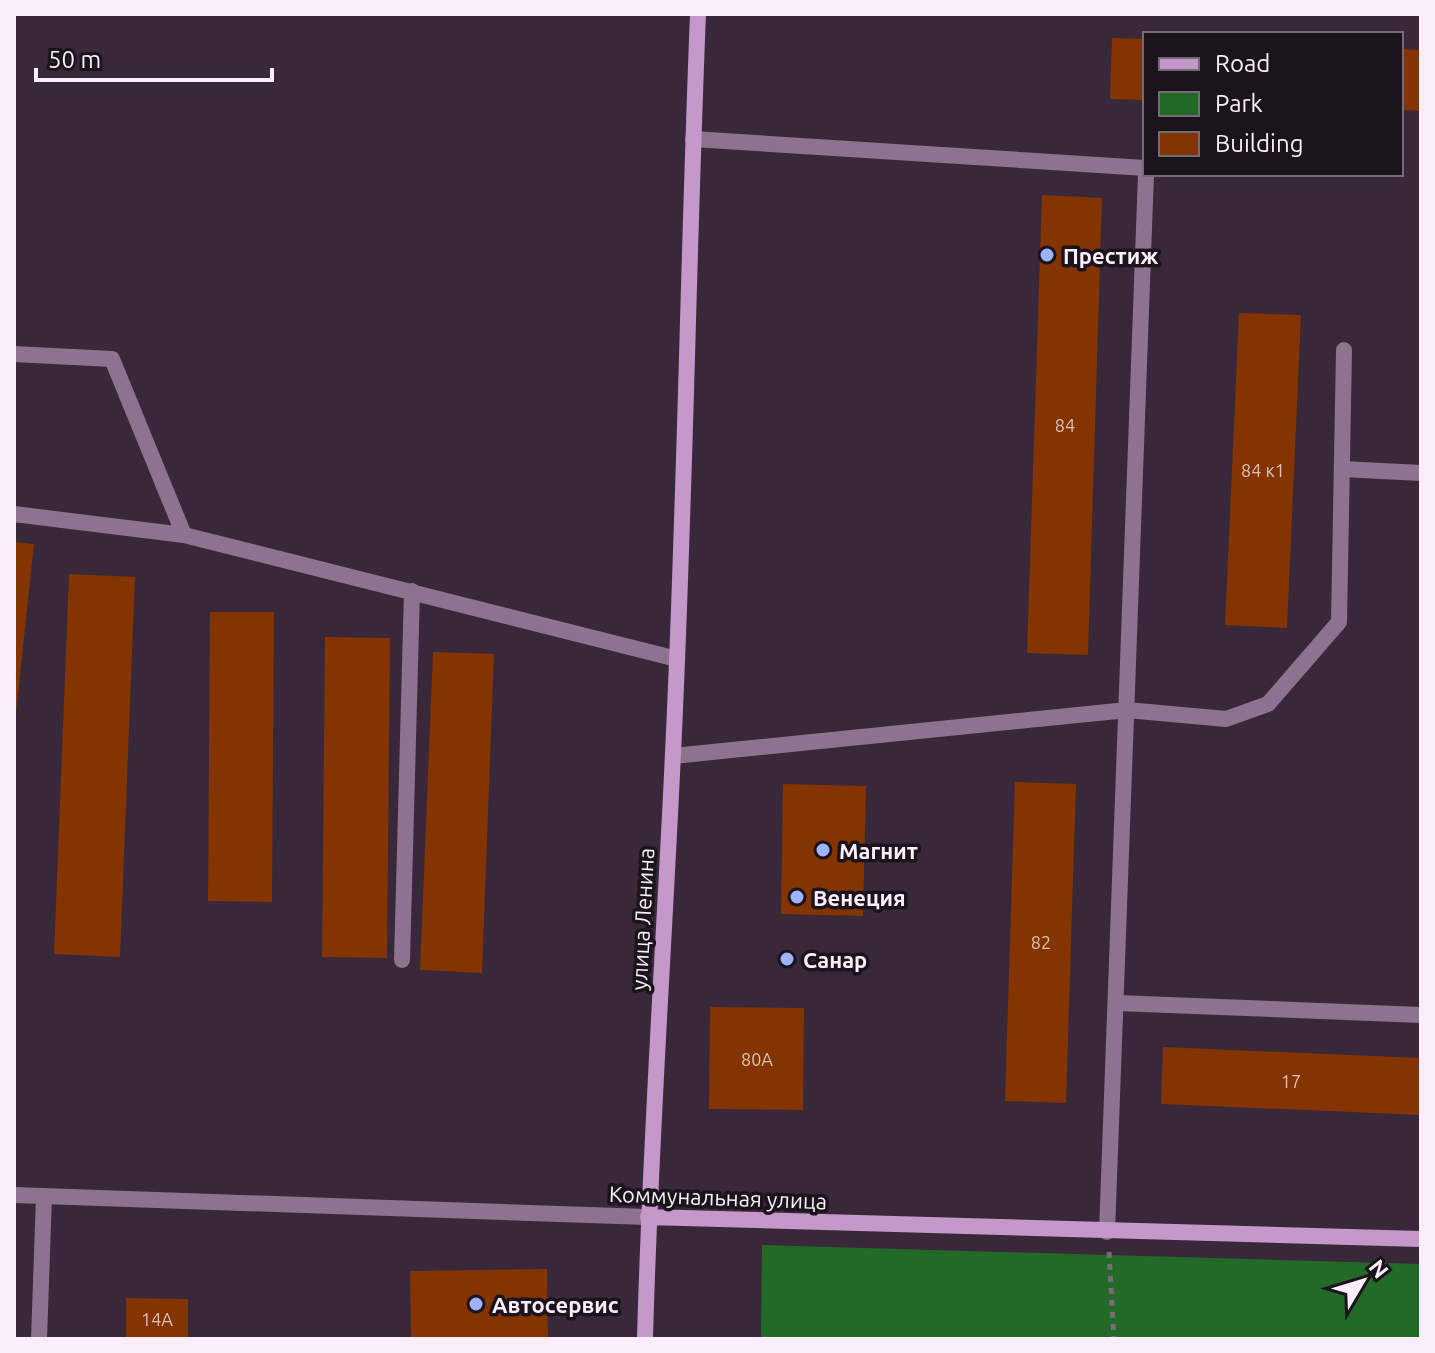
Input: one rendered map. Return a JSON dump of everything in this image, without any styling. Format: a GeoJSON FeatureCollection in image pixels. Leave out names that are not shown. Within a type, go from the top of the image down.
{"type":"FeatureCollection","features":[{"type":"Feature","properties":{"kind":"main road","name":"улица Ленина"},"geometry":{"type":"LineString","coordinates":[[645,1339],[648,1217],[677,659],[698,14]]}},
{"type":"Feature","properties":{"kind":"main road","name":"Коммунальная улица"},"geometry":{"type":"LineString","coordinates":[[648,1217],[1421,1239]]}},
{"type":"Feature","properties":{"kind":"street"},"geometry":{"type":"LineString","coordinates":[[693,139],[1143,171]]}},
{"type":"Feature","properties":{"kind":"street"},"geometry":{"type":"LineString","coordinates":[[1107,1232],[1145,176]]}},
{"type":"Feature","properties":{"kind":"street"},"geometry":{"type":"LineString","coordinates":[[673,756],[1127,710],[1226,719],[1268,704],[1339,622],[1344,350]]}},
{"type":"Feature","properties":{"kind":"street"},"geometry":{"type":"LineString","coordinates":[[14,354],[112,359],[184,535]]}},
{"type":"Feature","properties":{"kind":"street"},"geometry":{"type":"LineString","coordinates":[[1342,469],[1421,473]]}},
{"type":"Feature","properties":{"kind":"street"},"geometry":{"type":"LineString","coordinates":[[14,514],[184,535],[677,659]]}},
{"type":"Feature","properties":{"kind":"street"},"geometry":{"type":"LineString","coordinates":[[402,960],[412,591]]}},
{"type":"Feature","properties":{"kind":"street"},"geometry":{"type":"LineString","coordinates":[[1117,1003],[1421,1015]]}},
{"type":"Feature","properties":{"kind":"street","name":"Коммунальная улица"},"geometry":{"type":"LineString","coordinates":[[14,1195],[648,1217]]}},
{"type":"Feature","properties":{"kind":"street"},"geometry":{"type":"LineString","coordinates":[[39,1339],[44,1196]]}},
{"type":"Feature","properties":{"kind":"path"},"geometry":{"type":"LineString","coordinates":[[1107,1232],[1114,1339]]}},
{"type":"Feature","properties":{"kind":"green space"},"geometry":{"type":"Polygon","coordinates":[[[762,1245],[1421,1264],[1421,1339],[761,1339],[762,1245]]]}},
{"type":"Feature","properties":{"kind":"building"},"geometry":{"type":"Polygon","coordinates":[[[1112,38],[1143,39],[1143,100],[1110,99],[1112,38]]]}},
{"type":"Feature","properties":{"kind":"building"},"geometry":{"type":"Polygon","coordinates":[[[1403,49],[1421,50],[1421,111],[1403,110],[1403,49]]]}},
{"type":"Feature","properties":{"kind":"building"},"geometry":{"type":"Polygon","coordinates":[[[1042,195],[1102,198],[1088,655],[1027,653],[1042,195]]]}},
{"type":"Feature","properties":{"kind":"building"},"geometry":{"type":"Polygon","coordinates":[[[1239,313],[1301,315],[1287,628],[1225,625],[1239,313]]]}},
{"type":"Feature","properties":{"kind":"building"},"geometry":{"type":"Polygon","coordinates":[[[14,542],[34,544],[16,713],[14,713],[14,542]]]}},
{"type":"Feature","properties":{"kind":"building"},"geometry":{"type":"Polygon","coordinates":[[[69,574],[135,577],[120,957],[54,954],[69,574]]]}},
{"type":"Feature","properties":{"kind":"building"},"geometry":{"type":"Polygon","coordinates":[[[210,612],[274,612],[272,902],[208,901],[210,612]]]}},
{"type":"Feature","properties":{"kind":"building"},"geometry":{"type":"Polygon","coordinates":[[[325,637],[390,638],[387,958],[322,957],[325,637]]]}},
{"type":"Feature","properties":{"kind":"building"},"geometry":{"type":"Polygon","coordinates":[[[433,652],[494,654],[482,973],[420,970],[433,652]]]}},
{"type":"Feature","properties":{"kind":"building"},"geometry":{"type":"Polygon","coordinates":[[[1015,782],[1076,784],[1066,1103],[1005,1101],[1015,782]]]}},
{"type":"Feature","properties":{"kind":"building","name":"Магнит"},"geometry":{"type":"Polygon","coordinates":[[[783,784],[866,786],[863,916],[781,914],[783,784]]]}},
{"type":"Feature","properties":{"kind":"building"},"geometry":{"type":"Polygon","coordinates":[[[710,1007],[804,1008],[803,1110],[709,1109],[710,1007]]]}},
{"type":"Feature","properties":{"kind":"building"},"geometry":{"type":"Polygon","coordinates":[[[1163,1047],[1421,1058],[1421,1115],[1161,1104],[1163,1047]]]}},
{"type":"Feature","properties":{"kind":"building"},"geometry":{"type":"Polygon","coordinates":[[[547,1269],[548,1339],[411,1339],[410,1271],[547,1269]]]}},
{"type":"Feature","properties":{"kind":"building"},"geometry":{"type":"Polygon","coordinates":[[[126,1298],[188,1299],[188,1339],[126,1339],[126,1298]]]}},
{"type":"Feature","properties":{"kind":"place","name":"Престиж"},"geometry":{"type":"Point","coordinates":[1047,255]}},
{"type":"Feature","properties":{"kind":"place","name":"Магнит"},"geometry":{"type":"Point","coordinates":[823,850]}},
{"type":"Feature","properties":{"kind":"place","name":"Венеция"},"geometry":{"type":"Point","coordinates":[797,897]}},
{"type":"Feature","properties":{"kind":"place","name":"Санар"},"geometry":{"type":"Point","coordinates":[787,959]}},
{"type":"Feature","properties":{"kind":"place","name":"Автосервис"},"geometry":{"type":"Point","coordinates":[476,1304]}}]}
